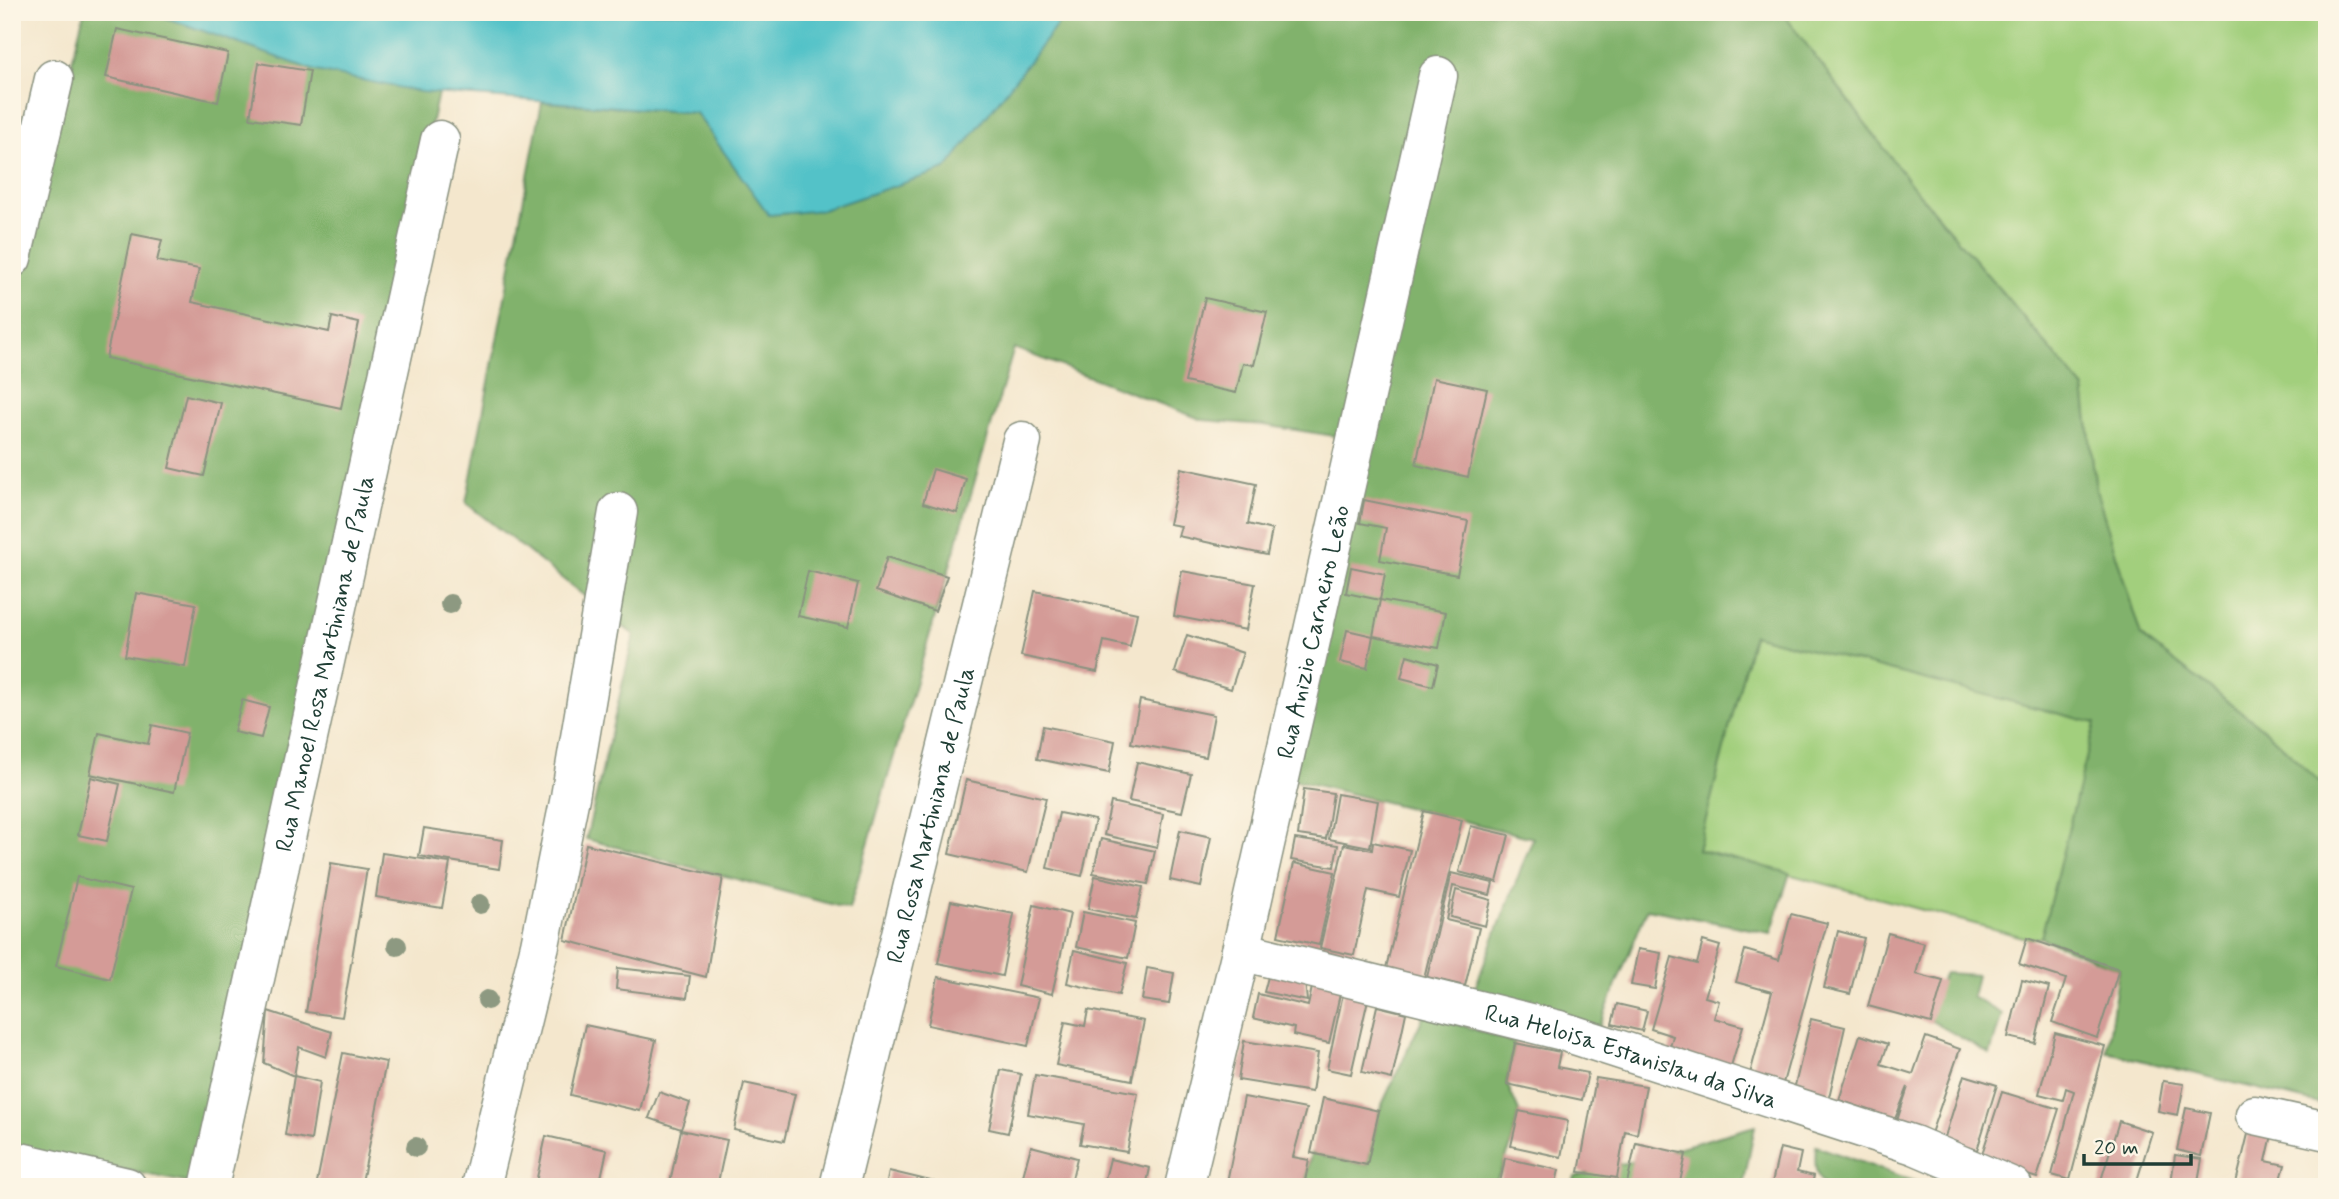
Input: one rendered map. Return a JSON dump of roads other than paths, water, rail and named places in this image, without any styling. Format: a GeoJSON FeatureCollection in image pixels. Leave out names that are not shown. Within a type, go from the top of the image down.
{"type":"FeatureCollection","features":[{"type":"Feature","properties":{"kind":"street","name":"Rua Anizio Carneiro Leão"},"geometry":{"type":"LineString","coordinates":[[1184,1187],[1241,951],[1438,76]]}},
{"type":"Feature","properties":{"kind":"street"},"geometry":{"type":"LineString","coordinates":[[12,258],[54,79]]}},
{"type":"Feature","properties":{"kind":"street","name":"Rua Manoel Rosa Martiniana de Paula"},"geometry":{"type":"LineString","coordinates":[[209,1187],[440,140]]}},
{"type":"Feature","properties":{"kind":"street","name":"Rua Rosa Martiniana de Paula"},"geometry":{"type":"LineString","coordinates":[[839,1187],[1022,441]]}},
{"type":"Feature","properties":{"kind":"street"},"geometry":{"type":"LineString","coordinates":[[481,1187],[540,945],[570,797],[618,512]]}},
{"type":"Feature","properties":{"kind":"street","name":"Rua Heloisa Estanislau da Silva"},"geometry":{"type":"LineString","coordinates":[[1241,951],[1559,1030],[1914,1145],[2013,1187]]}},
{"type":"Feature","properties":{"kind":"street"},"geometry":{"type":"LineString","coordinates":[[2255,1115],[2327,1131]]}},
{"type":"Feature","properties":{"kind":"street"},"geometry":{"type":"LineString","coordinates":[[12,1160],[127,1187]]}},
{"type":"Feature","properties":{"kind":"water"},"geometry":{"type":"Polygon","coordinates":[[[150,12],[1067,12],[946,169],[822,210],[769,215],[696,113],[421,92],[316,71],[150,12]]]}}]}
